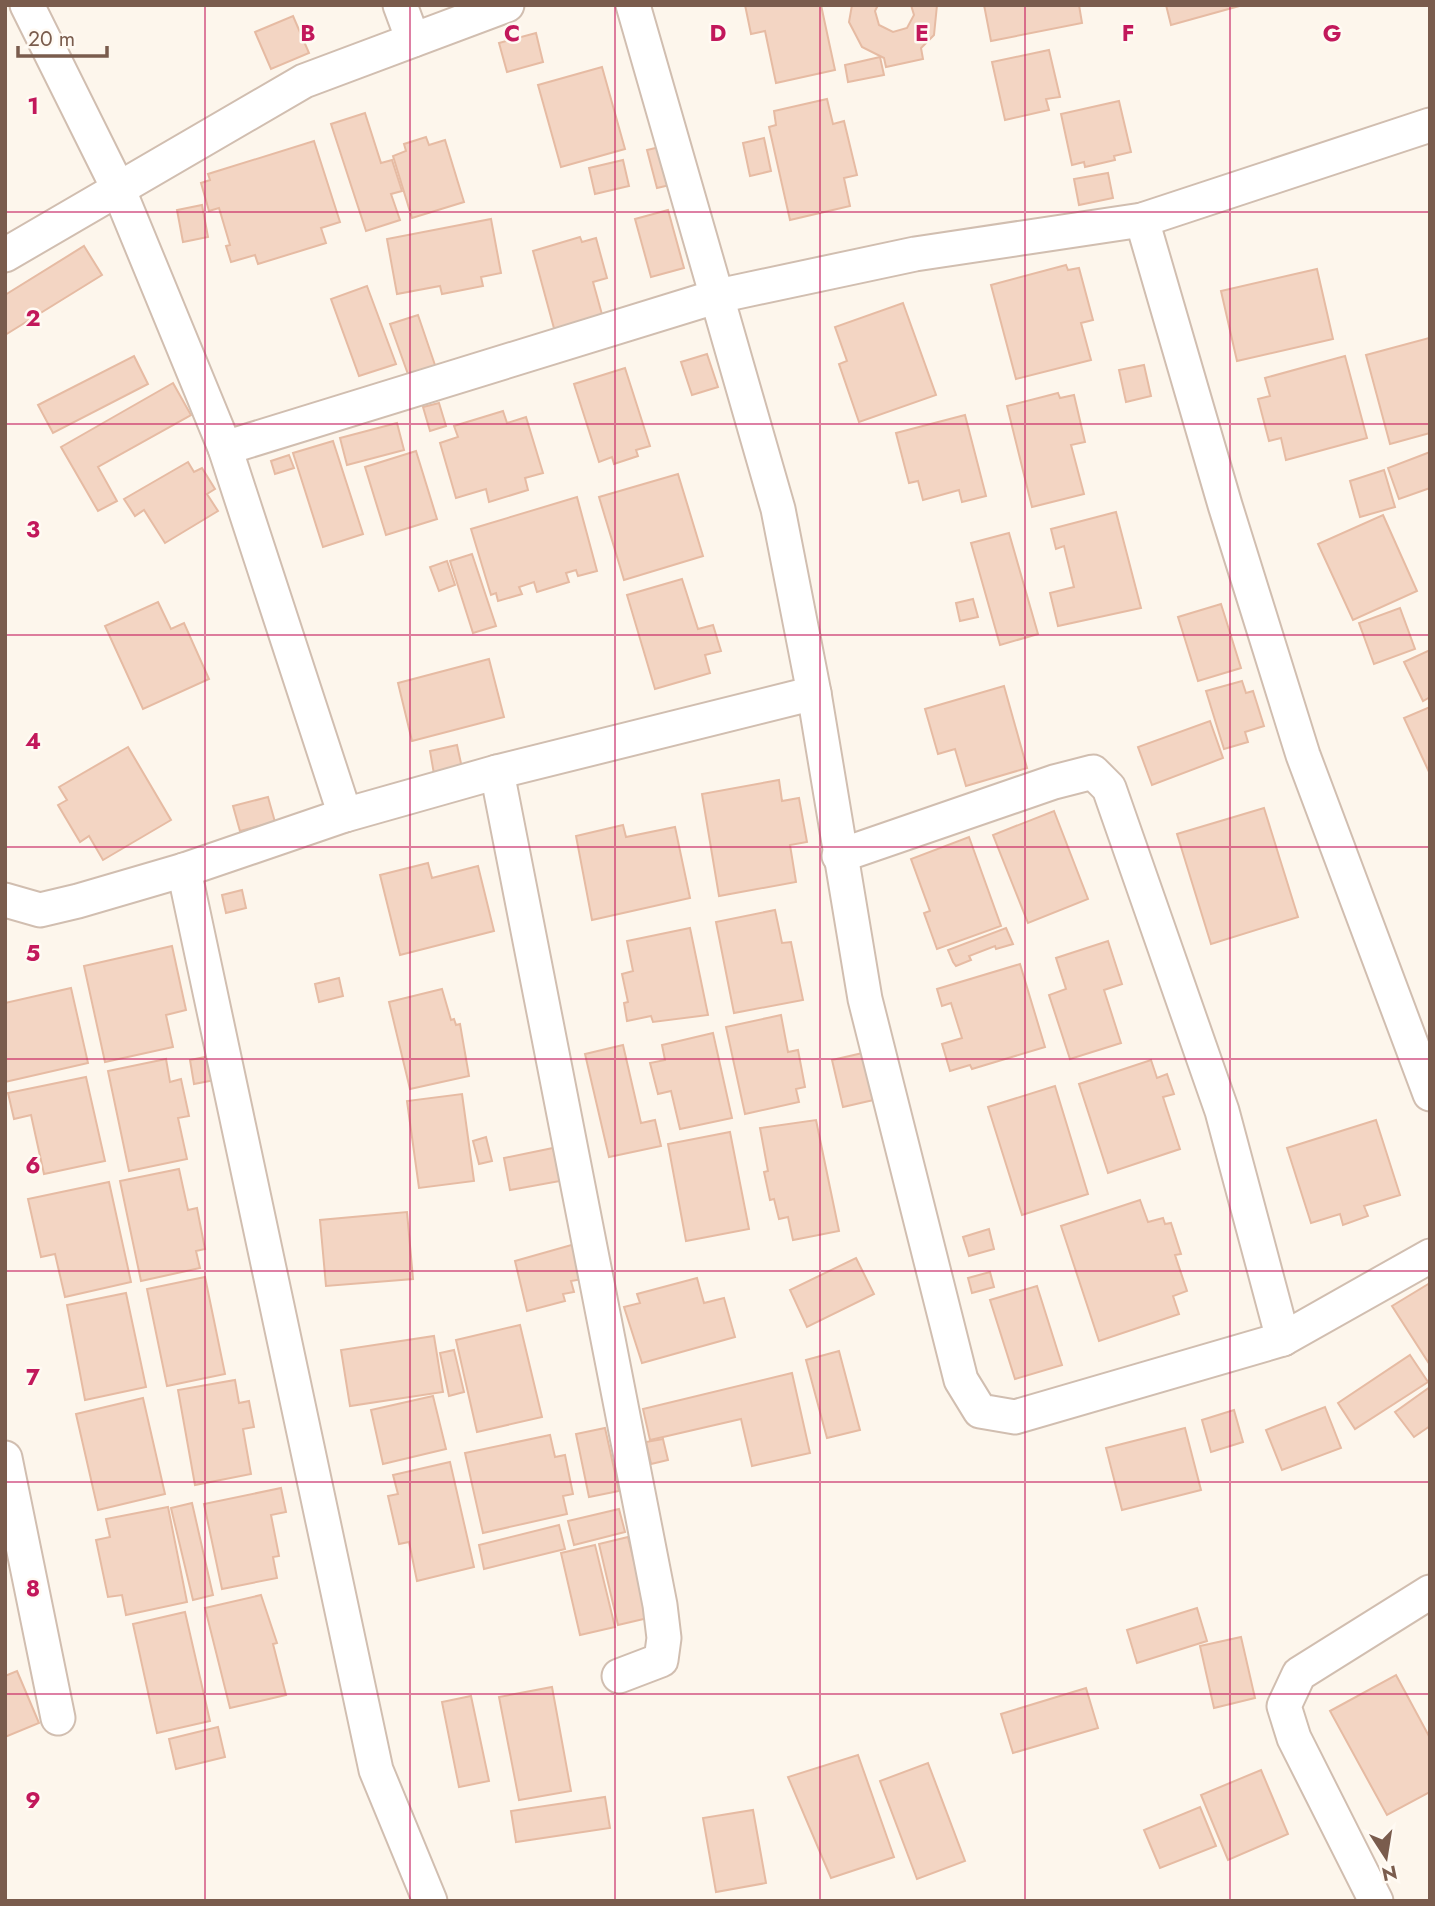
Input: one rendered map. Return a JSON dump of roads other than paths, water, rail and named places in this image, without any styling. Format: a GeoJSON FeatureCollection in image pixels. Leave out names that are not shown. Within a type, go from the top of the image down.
{"type":"FeatureCollection","features":[{"type":"Feature","properties":{"kind":"street"},"geometry":{"type":"LineString","coordinates":[[27,5],[118,188],[225,448],[345,815]]}},
{"type":"Feature","properties":{"kind":"street"},"geometry":{"type":"LineString","coordinates":[[400,5],[413,40]]}},
{"type":"Feature","properties":{"kind":"street"},"geometry":{"type":"LineString","coordinates":[[5,255],[304,81],[507,5]]}},
{"type":"Feature","properties":{"kind":"street"},"geometry":{"type":"LineString","coordinates":[[633,5],[778,509],[814,693],[839,856],[865,999],[961,1380],[980,1411],[1015,1417],[1283,1339],[1430,1256]]}},
{"type":"Feature","properties":{"kind":"street"},"geometry":{"type":"LineString","coordinates":[[225,448],[718,296],[915,254],[1142,220],[1430,125]]}},
{"type":"Feature","properties":{"kind":"street"},"geometry":{"type":"LineString","coordinates":[[1142,220],[1225,505],[1303,755],[1430,1094]]}},
{"type":"Feature","properties":{"kind":"street"},"geometry":{"type":"LineString","coordinates":[[5,900],[40,909],[184,870],[345,815],[497,772],[814,693]]}},
{"type":"Feature","properties":{"kind":"street"},"geometry":{"type":"LineString","coordinates":[[497,772],[660,1605],[664,1638],[661,1660],[619,1676]]}},
{"type":"Feature","properties":{"kind":"street"},"geometry":{"type":"LineString","coordinates":[[839,856],[1054,782],[1093,772],[1109,788],[1222,1111],[1283,1339]]}},
{"type":"Feature","properties":{"kind":"street"},"geometry":{"type":"LineString","coordinates":[[184,870],[376,1770],[430,1901]]}},
{"type":"Feature","properties":{"kind":"street"},"geometry":{"type":"LineString","coordinates":[[5,1458],[58,1718]]}},
{"type":"Feature","properties":{"kind":"street"},"geometry":{"type":"LineString","coordinates":[[1376,1901],[1294,1738],[1284,1706],[1299,1674],[1430,1592]]}}]}
